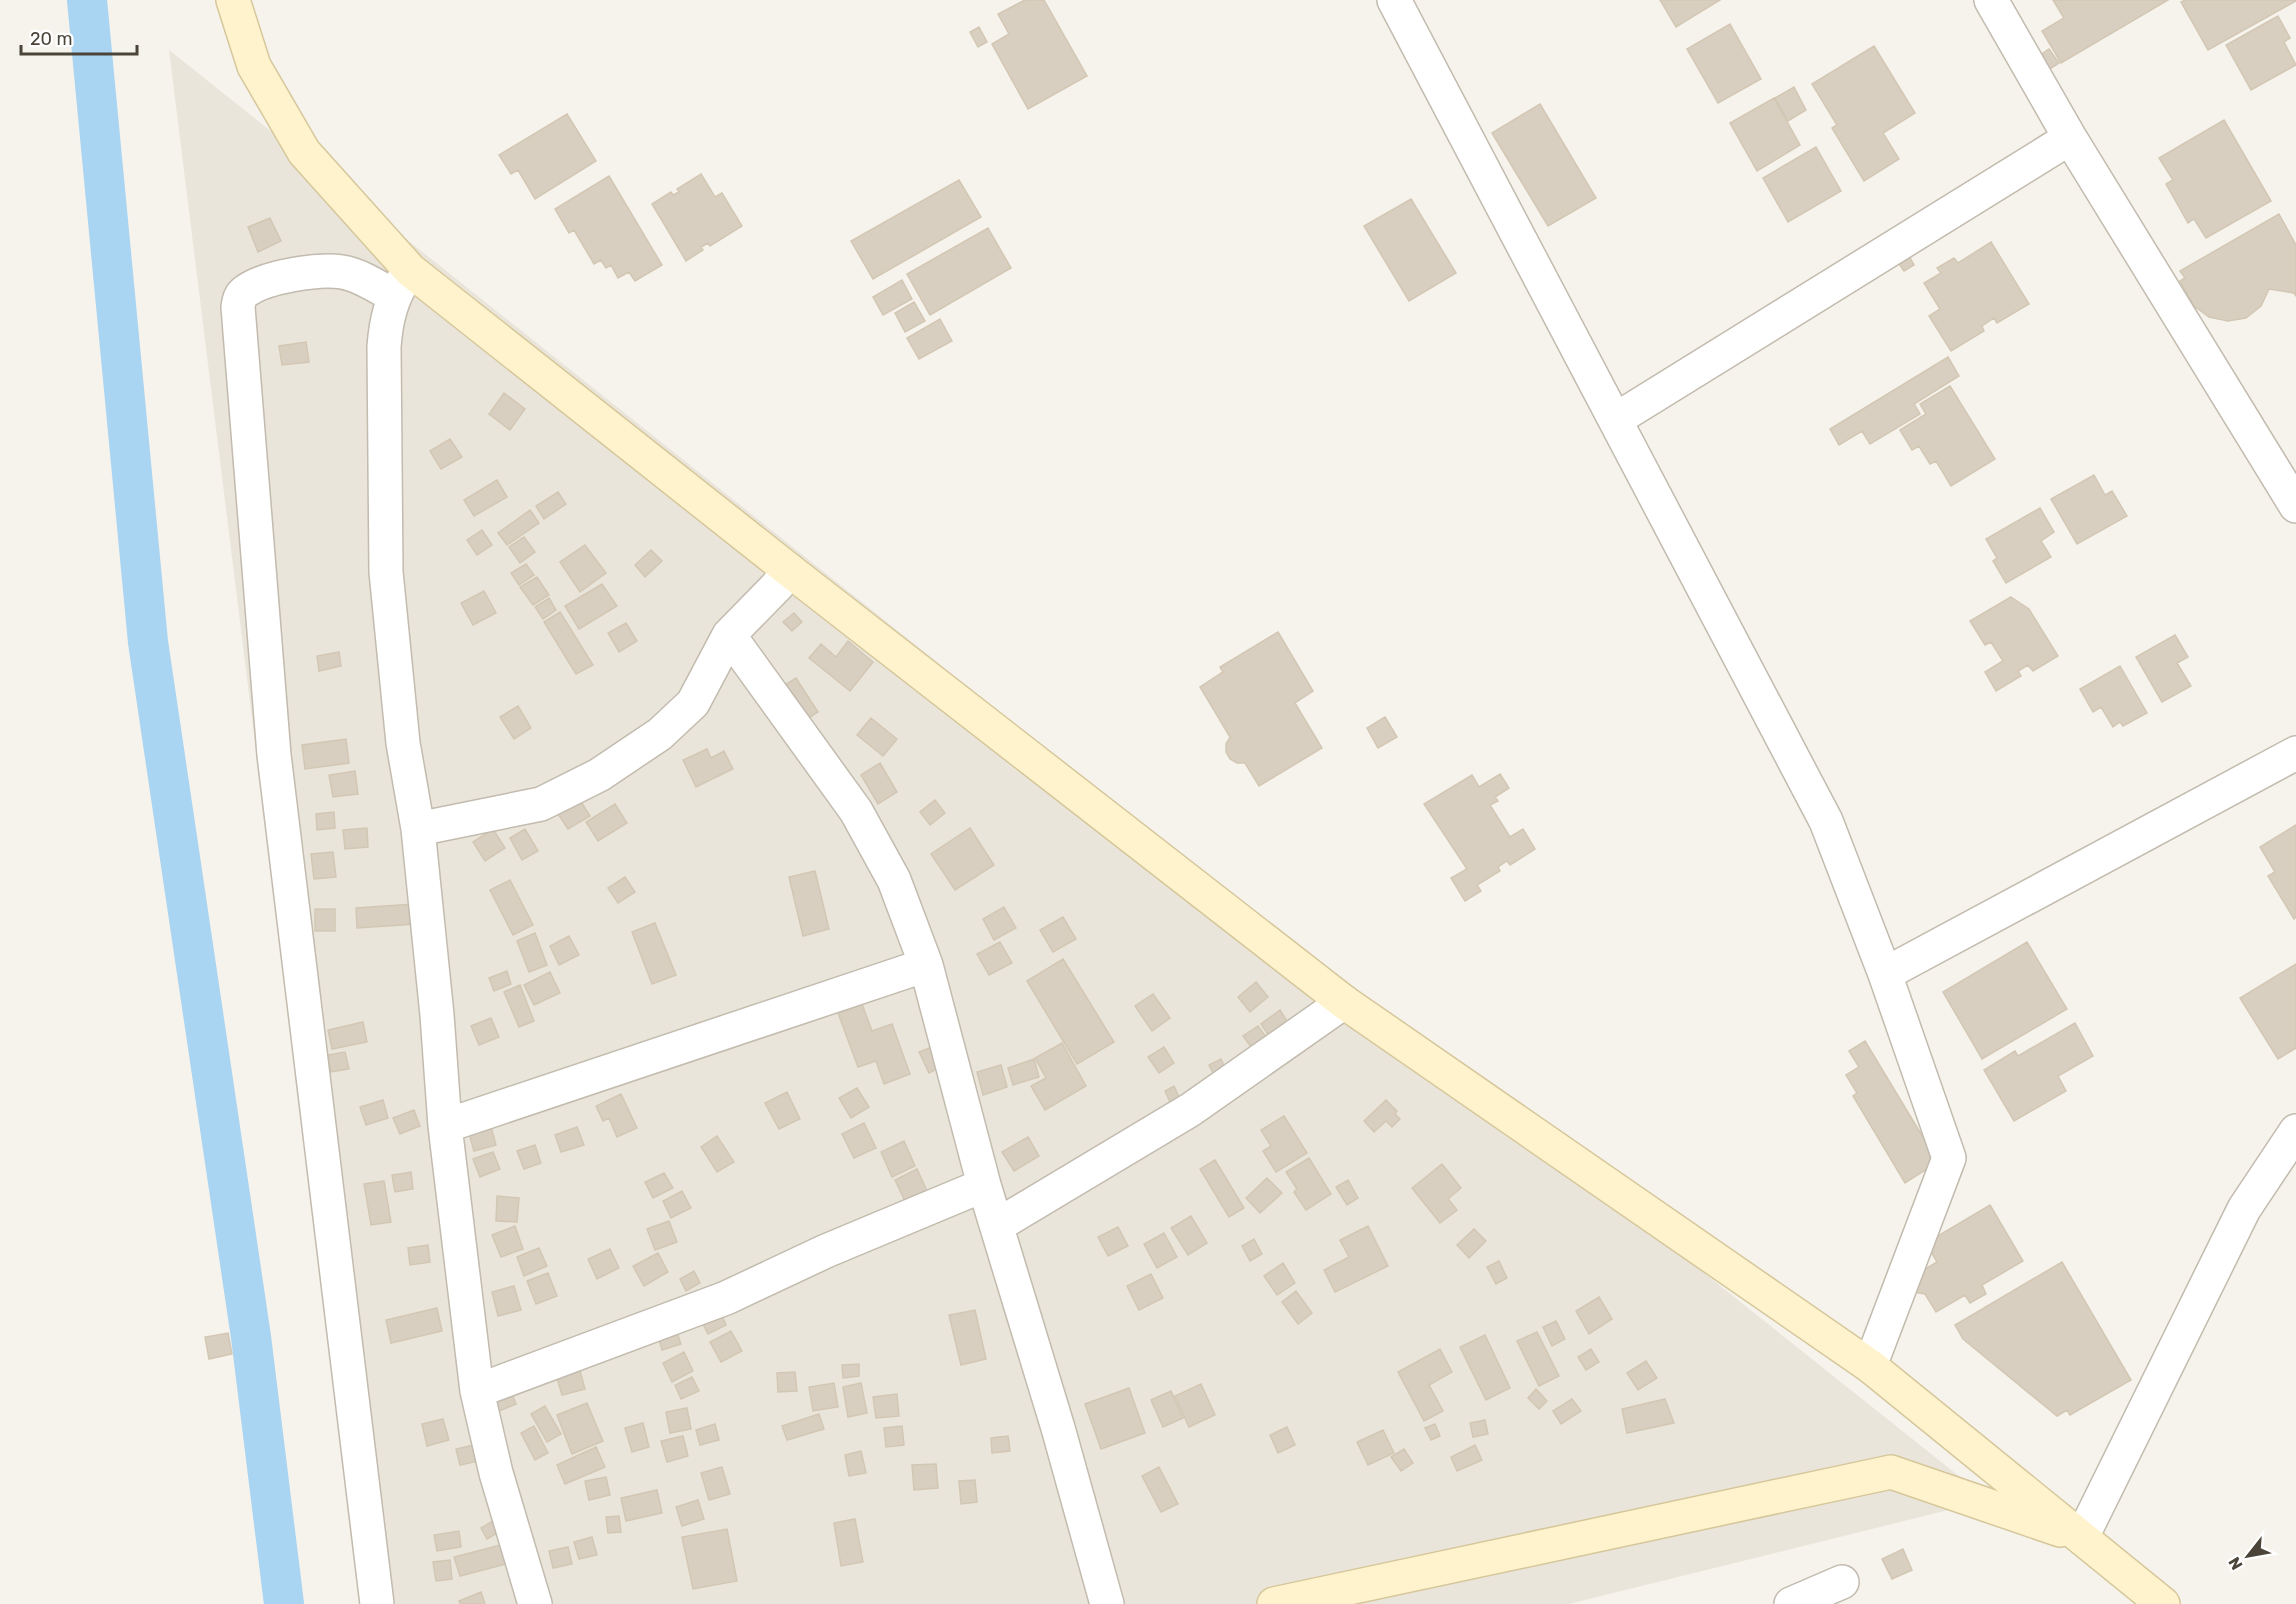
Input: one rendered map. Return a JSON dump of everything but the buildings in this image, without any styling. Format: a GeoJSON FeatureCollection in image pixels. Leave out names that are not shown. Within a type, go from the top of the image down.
{"type":"FeatureCollection","features":[{"type":"Feature","properties":{"kind":"street"},"geometry":{"type":"LineString","coordinates":[[233,0],[254,66],[304,152],[402,283],[789,570],[1344,1002],[1870,1366],[2163,1604]]}},
{"type":"Feature","properties":{"kind":"street"},"geometry":{"type":"LineString","coordinates":[[1394,0],[1826,821],[1886,974],[1949,1158],[1870,1366]]}},
{"type":"Feature","properties":{"kind":"street"},"geometry":{"type":"LineString","coordinates":[[1991,0],[2070,138],[2296,506]]}},
{"type":"Feature","properties":{"kind":"street"},"geometry":{"type":"LineString","coordinates":[[1615,420],[2070,138]]}},
{"type":"Feature","properties":{"kind":"street"},"geometry":{"type":"LineString","coordinates":[[377,1604],[274,755],[238,307],[240,297],[246,290],[296,274],[315,271],[344,272],[366,280],[402,283]]}},
{"type":"Feature","properties":{"kind":"street"},"geometry":{"type":"LineString","coordinates":[[402,283],[386,319],[384,347],[386,572],[403,743],[418,829],[437,1015],[445,1126],[477,1390],[496,1473],[535,1604]]}},
{"type":"Feature","properties":{"kind":"street"},"geometry":{"type":"LineString","coordinates":[[418,829],[541,804],[599,775],[660,734],[693,703],[729,635],[777,586],[789,570]]}},
{"type":"Feature","properties":{"kind":"street"},"geometry":{"type":"LineString","coordinates":[[729,635],[856,811],[894,880],[926,965],[984,1185],[998,1225],[1107,1604]]}},
{"type":"Feature","properties":{"kind":"street"},"geometry":{"type":"LineString","coordinates":[[1886,974],[2296,753]]}},
{"type":"Feature","properties":{"kind":"street"},"geometry":{"type":"LineString","coordinates":[[445,1126],[926,965]]}},
{"type":"Feature","properties":{"kind":"street"},"geometry":{"type":"LineString","coordinates":[[998,1225],[1190,1110],[1344,1002]]}},
{"type":"Feature","properties":{"kind":"street"},"geometry":{"type":"LineString","coordinates":[[2082,1537],[2244,1209],[2296,1131]]}},
{"type":"Feature","properties":{"kind":"street"},"geometry":{"type":"LineString","coordinates":[[477,1390],[726,1298],[826,1251],[984,1185]]}},
{"type":"Feature","properties":{"kind":"street"},"geometry":{"type":"LineString","coordinates":[[1274,1604],[1891,1472],[2082,1537]]}},
{"type":"Feature","properties":{"kind":"street"},"geometry":{"type":"LineString","coordinates":[[1791,1604],[1842,1582]]}},
{"type":"Feature","properties":{"kind":"shaded area"},"geometry":{"type":"Polygon","coordinates":[[[169,50],[1989,1500],[1569,1604],[362,1604],[169,50]]]}},
{"type":"Feature","properties":{"kind":"waterway"},"geometry":{"type":"LineString","coordinates":[[87,0],[148,642],[251,1337],[284,1604]]}}]}
